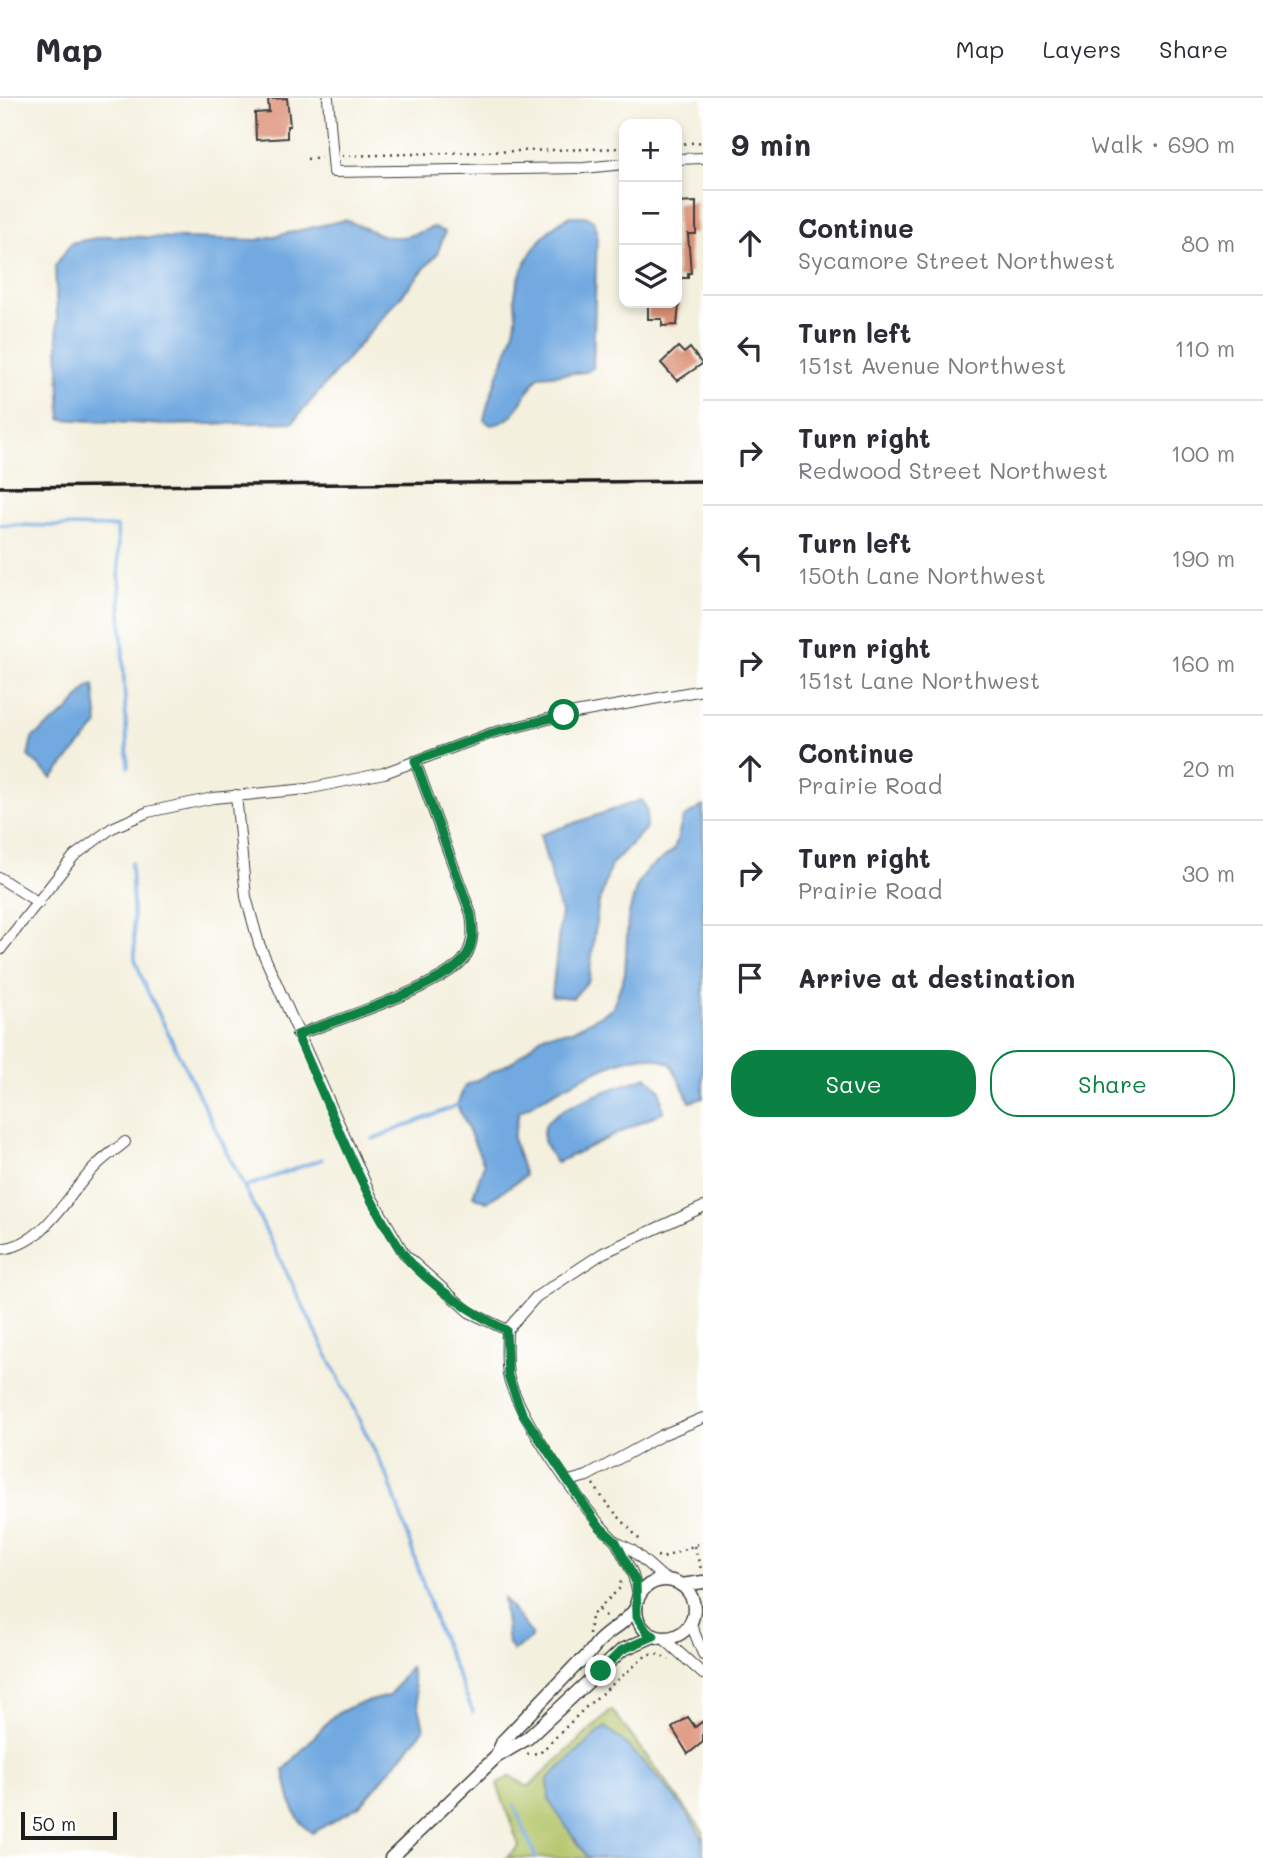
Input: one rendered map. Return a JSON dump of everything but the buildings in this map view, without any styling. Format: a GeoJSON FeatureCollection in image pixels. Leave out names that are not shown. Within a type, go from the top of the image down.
{"type":"FeatureCollection","features":[{"type":"Feature","properties":{"kind":"street"},"geometry":{"type":"LineString","coordinates":[[328,98],[334,172],[584,168],[619,164]]}},
{"type":"Feature","properties":{"kind":"street"},"geometry":{"type":"LineString","coordinates":[[682,159],[703,158]]}},
{"type":"Feature","properties":{"kind":"street"},"geometry":{"type":"LineString","coordinates":[[0,950],[74,856],[112,828],[148,812],[236,795],[307,789],[384,773],[492,733],[564,715],[672,693],[703,690]]}},
{"type":"Feature","properties":{"kind":"street"},"geometry":{"type":"LineString","coordinates":[[297,1035],[407,993],[449,972],[466,957],[474,934],[471,914],[415,761]]}},
{"type":"Feature","properties":{"kind":"street"},"geometry":{"type":"LineString","coordinates":[[236,795],[246,897],[260,944],[297,1035],[372,1198],[405,1255],[469,1312],[506,1330]]}},
{"type":"Feature","properties":{"kind":"street"},"geometry":{"type":"LineString","coordinates":[[0,878],[39,903]]}},
{"type":"Feature","properties":{"kind":"street"},"geometry":{"type":"LineString","coordinates":[[0,1249],[32,1239],[75,1193],[94,1167],[125,1142]]}},
{"type":"Feature","properties":{"kind":"street"},"geometry":{"type":"LineString","coordinates":[[703,1207],[603,1253],[536,1297],[506,1330],[508,1376],[522,1413],[598,1525],[666,1580],[681,1585],[703,1581]]}},
{"type":"Feature","properties":{"kind":"street"},"geometry":{"type":"LineString","coordinates":[[569,1481],[587,1476],[662,1435],[703,1419]]}},
{"type":"Feature","properties":{"kind":"street"},"geometry":{"type":"LineString","coordinates":[[616,1542],[632,1572],[641,1625],[703,1674]]}},
{"type":"Feature","properties":{"kind":"street"},"geometry":{"type":"LineString","coordinates":[[496,1758],[503,1741],[576,1665],[585,1660],[601,1640],[625,1623],[650,1585],[666,1580]]}},
{"type":"Feature","properties":{"kind":"street"},"geometry":{"type":"LineString","coordinates":[[681,1585],[691,1597],[703,1654]]}},
{"type":"Feature","properties":{"kind":"street"},"geometry":{"type":"LineString","coordinates":[[391,1858],[496,1758],[515,1748],[622,1650],[659,1637],[682,1633],[696,1614]]}},
{"type":"Feature","properties":{"kind":"path"},"geometry":{"type":"LineString","coordinates":[[682,144],[703,142]]}},
{"type":"Feature","properties":{"kind":"path"},"geometry":{"type":"LineString","coordinates":[[307,159],[331,156],[619,148]]}},
{"type":"Feature","properties":{"kind":"path"},"geometry":{"type":"LineString","coordinates":[[587,1476],[607,1504],[644,1545]]}},
{"type":"Feature","properties":{"kind":"path"},"geometry":{"type":"LineString","coordinates":[[653,1555],[663,1558],[703,1542]]}},
{"type":"Feature","properties":{"kind":"path"},"geometry":{"type":"LineString","coordinates":[[694,1546],[703,1575]]}},
{"type":"Feature","properties":{"kind":"path"},"geometry":{"type":"LineString","coordinates":[[588,1638],[591,1616],[621,1588],[621,1578]]}},
{"type":"Feature","properties":{"kind":"path"},"geometry":{"type":"LineString","coordinates":[[518,1755],[540,1753],[587,1706],[648,1654],[659,1654],[671,1661]]}},
{"type":"Feature","properties":{"kind":"green space"},"geometry":{"type":"Polygon","coordinates":[[[612,1710],[703,1831],[703,1858],[506,1858],[519,1846],[497,1784],[511,1776],[528,1787],[612,1710]]]}},
{"type":"Feature","properties":{"kind":"water"},"geometry":{"type":"Polygon","coordinates":[[[571,216],[585,216],[593,220],[597,230],[593,368],[586,372],[539,376],[514,413],[508,419],[491,425],[484,420],[515,326],[515,294],[522,271],[542,238],[571,216]]]}},
{"type":"Feature","properties":{"kind":"water"},"geometry":{"type":"Polygon","coordinates":[[[345,220],[389,237],[407,236],[433,227],[445,232],[437,254],[293,422],[166,425],[61,419],[55,266],[71,243],[107,236],[257,240],[345,220]]]}},
{"type":"Feature","properties":{"kind":"water"},"geometry":{"type":"Polygon","coordinates":[[[94,685],[98,725],[52,778],[28,756],[32,738],[69,710],[88,687],[94,685]]]}},
{"type":"Feature","properties":{"kind":"water"},"geometry":{"type":"Polygon","coordinates":[[[641,800],[647,809],[646,828],[611,865],[598,906],[589,980],[573,998],[552,996],[561,913],[540,835],[641,800]]]}},
{"type":"Feature","properties":{"kind":"water"},"geometry":{"type":"Polygon","coordinates":[[[703,806],[703,1098],[690,1102],[671,1064],[655,1058],[639,1057],[611,1065],[561,1088],[519,1112],[513,1138],[525,1176],[487,1202],[473,1196],[484,1164],[457,1105],[465,1086],[512,1062],[545,1034],[572,1031],[612,1009],[625,973],[628,918],[636,888],[647,870],[674,850],[683,818],[703,806]]]}},
{"type":"Feature","properties":{"kind":"water"},"geometry":{"type":"Polygon","coordinates":[[[647,1077],[660,1090],[663,1112],[556,1163],[543,1138],[544,1128],[549,1120],[574,1104],[647,1077]]]}},
{"type":"Feature","properties":{"kind":"water"},"geometry":{"type":"Polygon","coordinates":[[[503,1598],[531,1633],[531,1638],[513,1651],[508,1644],[503,1598]]]}},
{"type":"Feature","properties":{"kind":"water"},"geometry":{"type":"Polygon","coordinates":[[[410,1667],[424,1729],[361,1805],[312,1833],[295,1813],[284,1770],[333,1716],[354,1705],[389,1696],[410,1667]]]}},
{"type":"Feature","properties":{"kind":"water"},"geometry":{"type":"Polygon","coordinates":[[[605,1727],[644,1763],[687,1814],[703,1842],[703,1858],[588,1858],[549,1801],[548,1779],[605,1727]]]}},
{"type":"Feature","properties":{"kind":"waterway"},"geometry":{"type":"LineString","coordinates":[[0,525],[117,527],[128,767]]}},
{"type":"Feature","properties":{"kind":"waterway"},"geometry":{"type":"LineString","coordinates":[[131,862],[135,959],[145,986],[389,1480],[438,1629],[473,1712]]}},
{"type":"Feature","properties":{"kind":"waterway"},"geometry":{"type":"LineString","coordinates":[[373,1139],[460,1104]]}},
{"type":"Feature","properties":{"kind":"waterway"},"geometry":{"type":"LineString","coordinates":[[245,1187],[322,1159]]}},
{"type":"Feature","properties":{"kind":"waterway"},"geometry":{"type":"LineString","coordinates":[[514,1805],[536,1858]]}},
{"type":"Feature","properties":{"kind":"railway"},"geometry":{"type":"LineString","coordinates":[[0,487],[703,481]]}},
{"type":"Feature","properties":{"kind":"route"},"geometry":{"type":"LineString","coordinates":[[564,715],[492,733],[415,761],[437,829],[471,914],[474,934],[466,957],[449,972],[407,993],[297,1035],[372,1198],[405,1255],[469,1312],[506,1330],[508,1376],[522,1413],[598,1525],[616,1542],[622,1558],[632,1572],[639,1597],[637,1617],[647,1632],[654,1636],[622,1650],[601,1671]]}}]}
